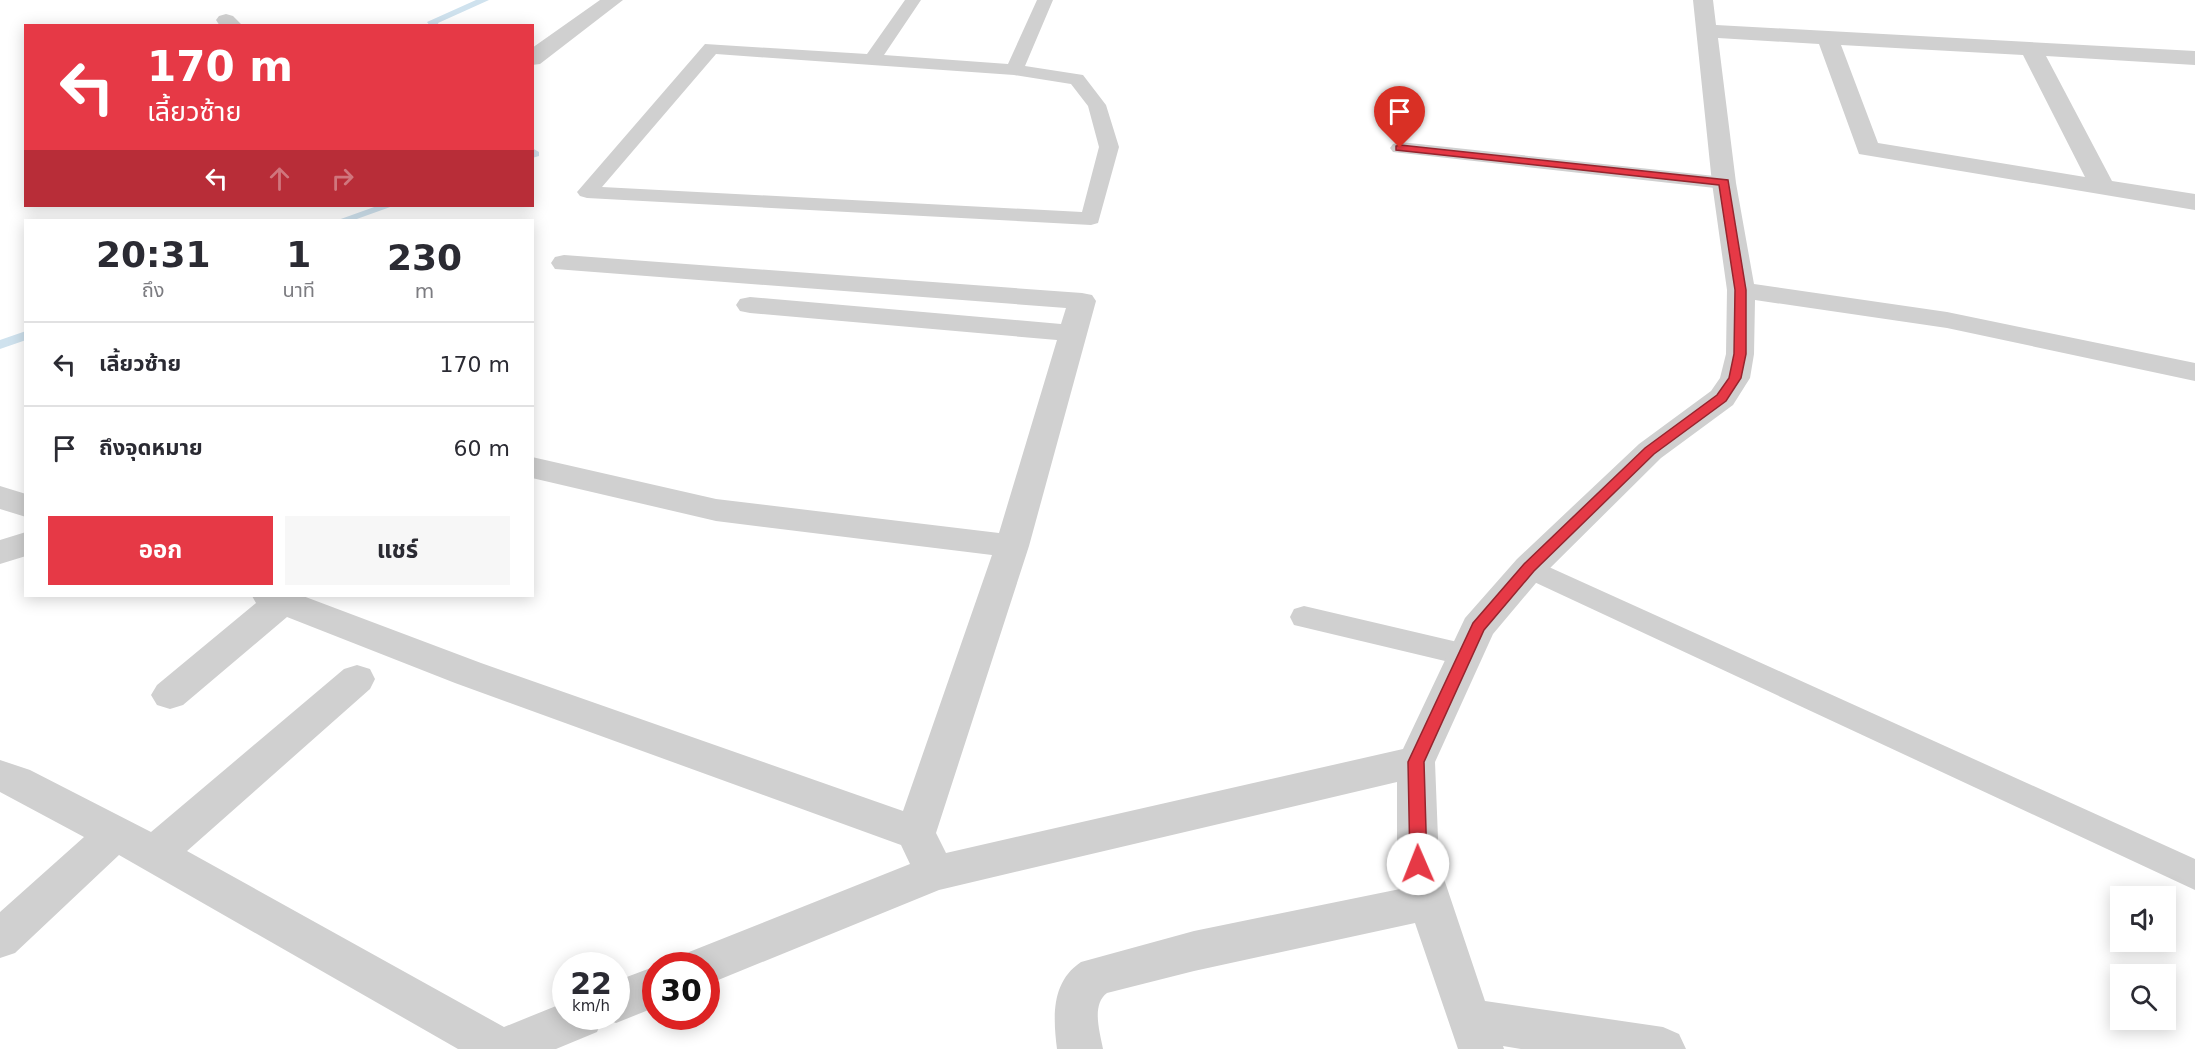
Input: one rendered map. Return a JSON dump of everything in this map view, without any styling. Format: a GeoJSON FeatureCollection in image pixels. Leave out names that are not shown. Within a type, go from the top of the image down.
{"type":"FeatureCollection","features":[{"type":"Feature","properties":{"kind":"street"},"geometry":{"type":"LineString","coordinates":[[534,58],[613,0]]}},
{"type":"Feature","properties":{"kind":"street"},"geometry":{"type":"LineString","coordinates":[[1663,1049],[1476,1034],[1418,864],[1416,762],[1478,627],[1529,568],[1650,451],[1722,398],[1735,378],[1740,354],[1741,290],[1724,183],[1705,16],[1828,38],[2195,58]]}},
{"type":"Feature","properties":{"kind":"street"},"geometry":{"type":"LineString","coordinates":[[1828,38],[1868,149],[2195,202]]}},
{"type":"Feature","properties":{"kind":"street"},"geometry":{"type":"LineString","coordinates":[[2031,49],[2103,187]]}},
{"type":"Feature","properties":{"kind":"street"},"geometry":{"type":"LineString","coordinates":[[564,263],[1082,301],[1012,546],[916,833],[935,873]]}},
{"type":"Feature","properties":{"kind":"street"},"geometry":{"type":"LineString","coordinates":[[1741,290],[1947,320],[2195,372]]}},
{"type":"Feature","properties":{"kind":"street"},"geometry":{"type":"LineString","coordinates":[[750,305],[1072,333]]}},
{"type":"Feature","properties":{"kind":"street"},"geometry":{"type":"LineString","coordinates":[[534,467],[716,510],[1012,546]]}},
{"type":"Feature","properties":{"kind":"street"},"geometry":{"type":"LineString","coordinates":[[0,497],[24,505]]}},
{"type":"Feature","properties":{"kind":"street"},"geometry":{"type":"LineString","coordinates":[[0,552],[24,545]]}},
{"type":"Feature","properties":{"kind":"street"},"geometry":{"type":"LineString","coordinates":[[170,695],[275,598],[468,673],[916,833]]}},
{"type":"Feature","properties":{"kind":"street"},"geometry":{"type":"LineString","coordinates":[[155,854],[357,679]]}},
{"type":"Feature","properties":{"kind":"street"},"geometry":{"type":"LineString","coordinates":[[720,960],[935,873],[1416,762]]}},
{"type":"Feature","properties":{"kind":"street"},"geometry":{"type":"LineString","coordinates":[[0,776],[16,781],[155,854],[502,1049],[552,1029]]}},
{"type":"Feature","properties":{"kind":"street"},"geometry":{"type":"LineString","coordinates":[[0,939],[115,834]]}},
{"type":"Feature","properties":{"kind":"street"},"geometry":{"type":"LineString","coordinates":[[1080,1049],[1075,1013],[1083,985],[1096,976],[1194,951],[1429,901]]}},
{"type":"Feature","properties":{"kind":"lane"},"geometry":{"type":"LineString","coordinates":[[873,59],[914,0]]}},
{"type":"Feature","properties":{"kind":"lane"},"geometry":{"type":"LineString","coordinates":[[1014,70],[1045,0]]}},
{"type":"Feature","properties":{"kind":"lane"},"geometry":{"type":"LineString","coordinates":[[711,48],[873,59],[1014,70],[1077,79],[1097,105],[1109,147],[1091,219],[587,192],[711,48]]}},
{"type":"Feature","properties":{"kind":"lane"},"geometry":{"type":"LineString","coordinates":[[1400,148],[1724,183]]}},
{"type":"Feature","properties":{"kind":"lane"},"geometry":{"type":"LineString","coordinates":[[1529,568],[2195,874]]}},
{"type":"Feature","properties":{"kind":"lane"},"geometry":{"type":"LineString","coordinates":[[1304,617],[1466,655]]}},
{"type":"Feature","properties":{"kind":"waterway"},"geometry":{"type":"LineString","coordinates":[[434,24],[432,22],[484,0]]}},
{"type":"Feature","properties":{"kind":"waterway"},"geometry":{"type":"LineString","coordinates":[[347,219],[384,207]]}},
{"type":"Feature","properties":{"kind":"waterway"},"geometry":{"type":"LineString","coordinates":[[0,345],[24,336]]}},
{"type":"Feature","properties":{"kind":"route"},"geometry":{"type":"LineString","coordinates":[[1400,148],[1724,183],[1741,290],[1740,354],[1735,378],[1722,398],[1650,451],[1529,568],[1478,627],[1416,762],[1418,864]]}}]}
